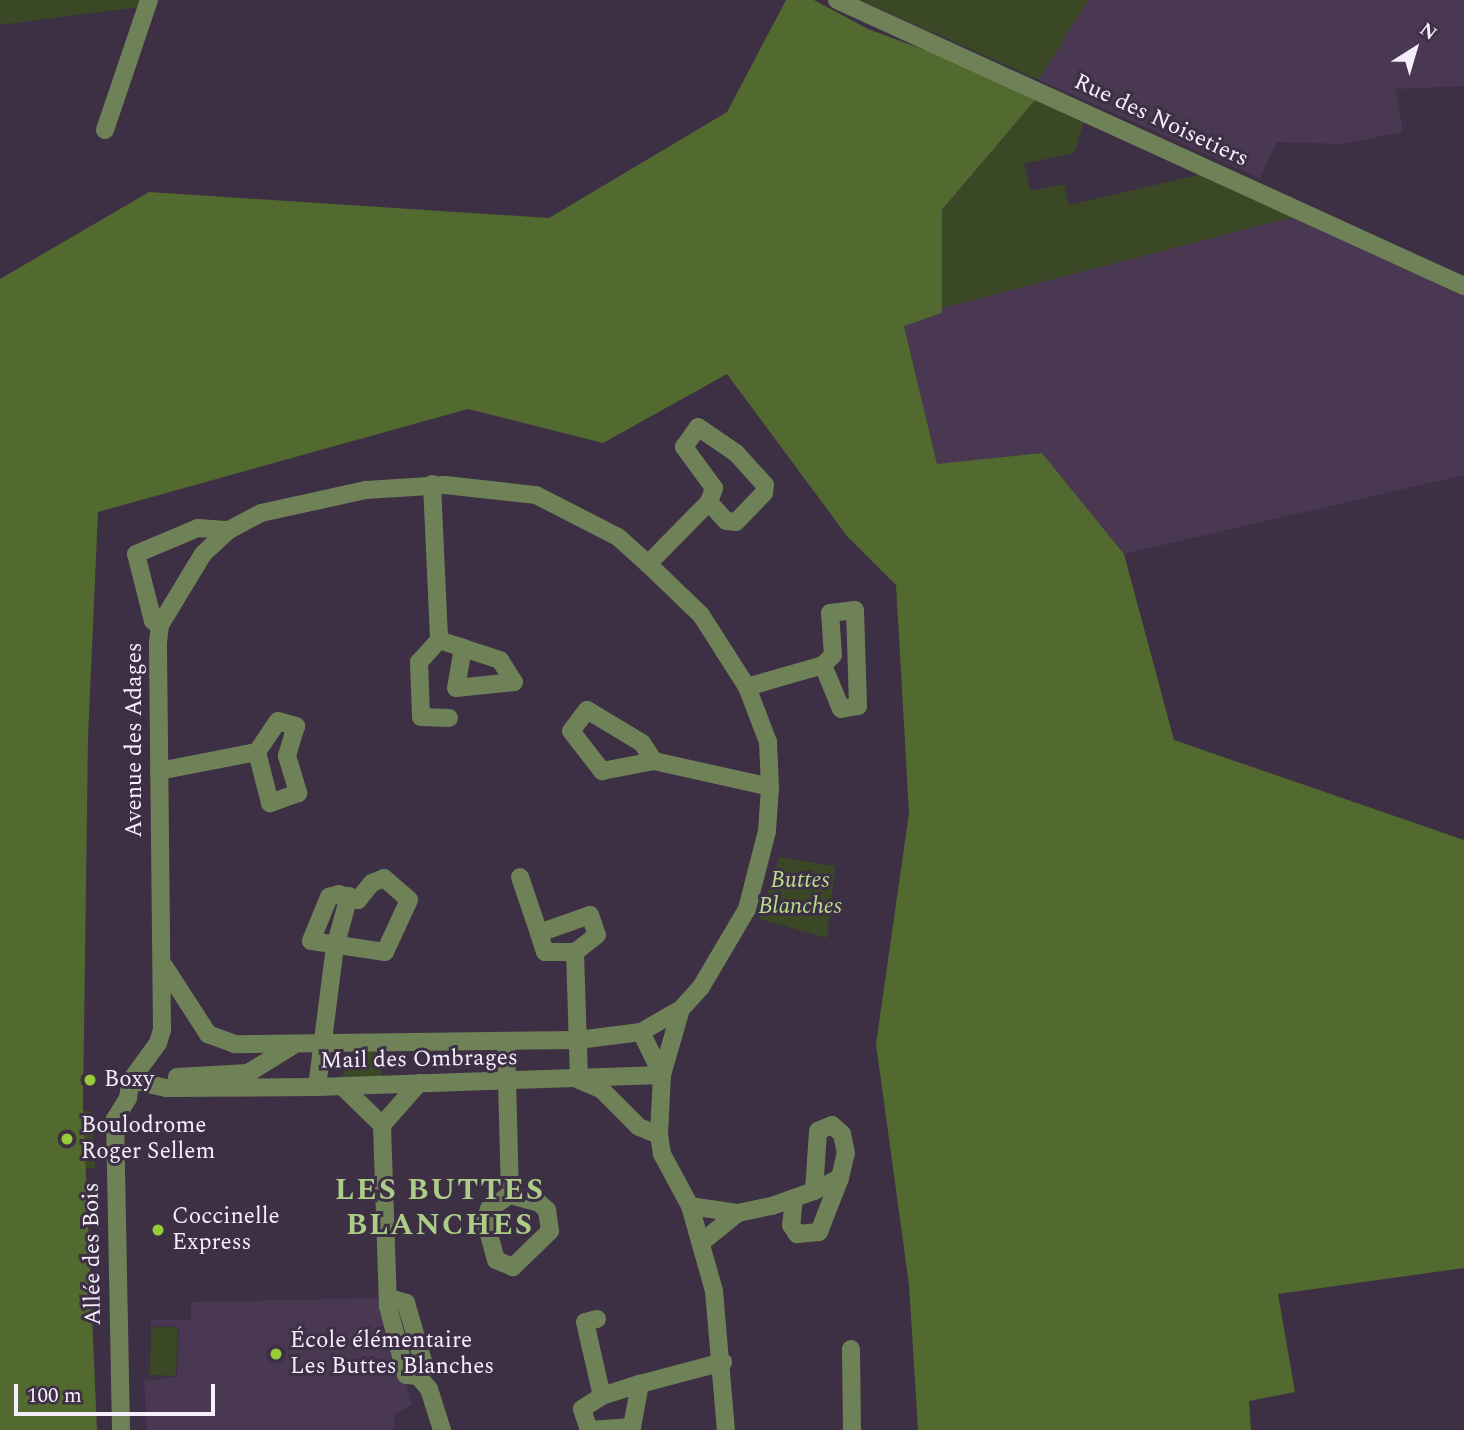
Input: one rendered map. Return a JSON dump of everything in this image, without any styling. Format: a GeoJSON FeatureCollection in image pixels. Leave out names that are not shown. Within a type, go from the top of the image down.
{"type":"FeatureCollection","features":[{"type":"Feature","properties":{"kind":"street"},"geometry":{"type":"LineString","coordinates":[[105,130],[149,0]]}},
{"type":"Feature","properties":{"kind":"street","name":"Rue des Noisetiers"},"geometry":{"type":"LineString","coordinates":[[837,0],[1464,286]]}},
{"type":"Feature","properties":{"kind":"street"},"geometry":{"type":"LineString","coordinates":[[648,564],[709,502],[714,488],[684,447],[698,427],[736,453],[765,485],[764,493],[736,523],[726,521],[709,502]]}},
{"type":"Feature","properties":{"kind":"street"},"geometry":{"type":"LineString","coordinates":[[432,484],[439,640],[419,662],[421,717],[449,718]]}},
{"type":"Feature","properties":{"kind":"street","name":"Avenue des Adages"},"geometry":{"type":"LineString","coordinates":[[131,1080],[158,1043],[164,966],[159,771],[160,625],[182,582],[229,530],[261,513],[292,505],[432,484],[486,486],[536,495],[618,537],[701,615],[747,687],[768,743],[770,787],[767,831],[747,909],[701,987],[681,1009]]}},
{"type":"Feature","properties":{"kind":"street"},"geometry":{"type":"LineString","coordinates":[[160,625],[153,621],[136,554],[198,528],[229,530]]}},
{"type":"Feature","properties":{"kind":"street"},"geometry":{"type":"LineString","coordinates":[[747,687],[823,665],[833,655],[830,613],[855,610],[858,706],[841,709],[823,665]]}},
{"type":"Feature","properties":{"kind":"street"},"geometry":{"type":"LineString","coordinates":[[439,640],[463,648]]}},
{"type":"Feature","properties":{"kind":"street"},"geometry":{"type":"LineString","coordinates":[[159,771],[257,752]]}},
{"type":"Feature","properties":{"kind":"street"},"geometry":{"type":"LineString","coordinates":[[654,761],[770,787]]}},
{"type":"Feature","properties":{"kind":"street"},"geometry":{"type":"LineString","coordinates":[[520,877],[545,952],[575,952],[597,935],[590,915],[539,933]]}},
{"type":"Feature","properties":{"kind":"street"},"geometry":{"type":"LineString","coordinates":[[384,878],[409,900],[385,952],[335,947],[311,941],[329,897],[349,896],[358,900],[372,883],[384,878]]}},
{"type":"Feature","properties":{"kind":"street"},"geometry":{"type":"LineString","coordinates":[[317,1087],[335,947],[349,896]]}},
{"type":"Feature","properties":{"kind":"street"},"geometry":{"type":"LineString","coordinates":[[575,952],[579,1080],[602,1090],[639,1127],[659,1136]]}},
{"type":"Feature","properties":{"kind":"street","name":"Mail des Ombrages"},"geometry":{"type":"LineString","coordinates":[[164,966],[208,1034],[235,1044],[579,1041],[641,1031],[681,1009]]}},
{"type":"Feature","properties":{"kind":"street"},"geometry":{"type":"LineString","coordinates":[[681,1009],[662,1075],[659,1136],[662,1154],[690,1206],[714,1291],[723,1362],[726,1430]]}},
{"type":"Feature","properties":{"kind":"street"},"geometry":{"type":"LineString","coordinates":[[641,1031],[662,1075]]}},
{"type":"Feature","properties":{"kind":"street"},"geometry":{"type":"LineString","coordinates":[[506,1042],[510,1195]]}},
{"type":"Feature","properties":{"kind":"street"},"geometry":{"type":"LineString","coordinates":[[157,1083],[171,1077],[248,1073],[293,1045]]}},
{"type":"Feature","properties":{"kind":"street","name":"Mail des Ombrages"},"geometry":{"type":"LineString","coordinates":[[131,1080],[157,1083],[167,1088],[317,1087],[507,1083],[662,1075]]}},
{"type":"Feature","properties":{"kind":"street","name":"Allée des Bois"},"geometry":{"type":"LineString","coordinates":[[121,1430],[115,1119],[128,1098],[131,1080]]}},
{"type":"Feature","properties":{"kind":"street"},"geometry":{"type":"LineString","coordinates":[[382,1125],[419,1083]]}},
{"type":"Feature","properties":{"kind":"street"},"geometry":{"type":"LineString","coordinates":[[342,1086],[382,1125],[389,1298],[405,1303],[425,1368],[418,1376],[429,1389],[442,1430]]}},
{"type":"Feature","properties":{"kind":"street"},"geometry":{"type":"LineString","coordinates":[[794,1198],[791,1225],[797,1234],[820,1232],[840,1178],[846,1153],[842,1134],[832,1125],[818,1131],[814,1191]]}},
{"type":"Feature","properties":{"kind":"street"},"geometry":{"type":"LineString","coordinates":[[690,1206],[738,1213],[794,1198],[840,1178]]}},
{"type":"Feature","properties":{"kind":"street"},"geometry":{"type":"LineString","coordinates":[[702,1242],[738,1213]]}},
{"type":"Feature","properties":{"kind":"street"},"geometry":{"type":"LineString","coordinates":[[597,1319],[585,1322],[602,1396]]}},
{"type":"Feature","properties":{"kind":"street"},"geometry":{"type":"LineString","coordinates":[[851,1349],[852,1430]]}},
{"type":"Feature","properties":{"kind":"street"},"geometry":{"type":"LineString","coordinates":[[640,1384],[632,1427],[589,1430],[582,1409],[602,1396],[640,1384],[723,1362]]}},
{"type":"Feature","properties":{"kind":"shaded area"},"geometry":{"type":"Polygon","coordinates":[[[1088,0],[1464,0],[1464,86],[1396,89],[1403,132],[1342,144],[1277,142],[1260,178],[1039,80],[1088,0]]]}},
{"type":"Feature","properties":{"kind":"shaded area"},"geometry":{"type":"Polygon","coordinates":[[[1297,216],[1464,295],[1464,475],[1124,554],[1042,453],[937,465],[904,325],[941,313],[942,308],[1297,216]]]}},
{"type":"Feature","properties":{"kind":"shaded area"},"geometry":{"type":"Polygon","coordinates":[[[382,1298],[412,1405],[394,1414],[394,1430],[147,1430],[144,1381],[177,1377],[179,1326],[151,1326],[151,1320],[191,1320],[191,1302],[382,1298]]]}},
{"type":"Feature","properties":{"kind":"green space"},"geometry":{"type":"Polygon","coordinates":[[[0,0],[143,0],[139,7],[0,25],[0,0]]]}},
{"type":"Feature","properties":{"kind":"green space"},"geometry":{"type":"Polygon","coordinates":[[[786,0],[814,0],[868,29],[1041,93],[942,210],[942,313],[904,326],[937,464],[1042,453],[1124,554],[1174,740],[1464,840],[1464,1268],[1278,1294],[1295,1392],[1249,1401],[1251,1430],[918,1430],[909,1285],[876,1044],[909,813],[896,585],[847,536],[727,374],[603,443],[468,409],[98,512],[88,738],[83,1106],[97,1430],[0,1430],[0,279],[149,192],[549,218],[727,112],[786,0]]]}},
{"type":"Feature","properties":{"kind":"green space"},"geometry":{"type":"Polygon","coordinates":[[[860,0],[1088,0],[1039,80],[860,0]]]}},
{"type":"Feature","properties":{"kind":"green space"},"geometry":{"type":"Polygon","coordinates":[[[1035,100],[1084,122],[1074,153],[1024,164],[1031,191],[1064,184],[1069,205],[1202,174],[1297,216],[942,308],[942,211],[1035,100]]]}},
{"type":"Feature","properties":{"kind":"green space","name":"Buttes Blanches"},"geometry":{"type":"Polygon","coordinates":[[[779,857],[835,866],[827,938],[759,919],[779,857]]]}},
{"type":"Feature","properties":{"kind":"green space"},"geometry":{"type":"Polygon","coordinates":[[[383,1050],[381,1079],[341,1080],[354,1051],[383,1050]]]}},
{"type":"Feature","properties":{"kind":"green space","name":"Boulodrome Roger Sellem"},"geometry":{"type":"Polygon","coordinates":[[[41,1109],[92,1111],[95,1168],[41,1169],[41,1109]]]}},
{"type":"Feature","properties":{"kind":"green space"},"geometry":{"type":"Polygon","coordinates":[[[151,1327],[178,1327],[176,1376],[150,1375],[151,1327]]]}},
{"type":"Feature","properties":{"kind":"place","name":"Boxy"},"geometry":{"type":"Point","coordinates":[90,1080]}},
{"type":"Feature","properties":{"kind":"place","name":"Boulodrome Roger Sellem"},"geometry":{"type":"Point","coordinates":[67,1139]}},
{"type":"Feature","properties":{"kind":"place","name":"Coccinelle Express"},"geometry":{"type":"Point","coordinates":[158,1230]}},
{"type":"Feature","properties":{"kind":"place","name":"École élémentaire Les Buttes Blanches"},"geometry":{"type":"Point","coordinates":[276,1354]}},
{"type":"Feature","properties":{"kind":"district","name":"LES BUTTES BLANCHES"},"geometry":{"type":"Point","coordinates":[440,1207]}}]}
